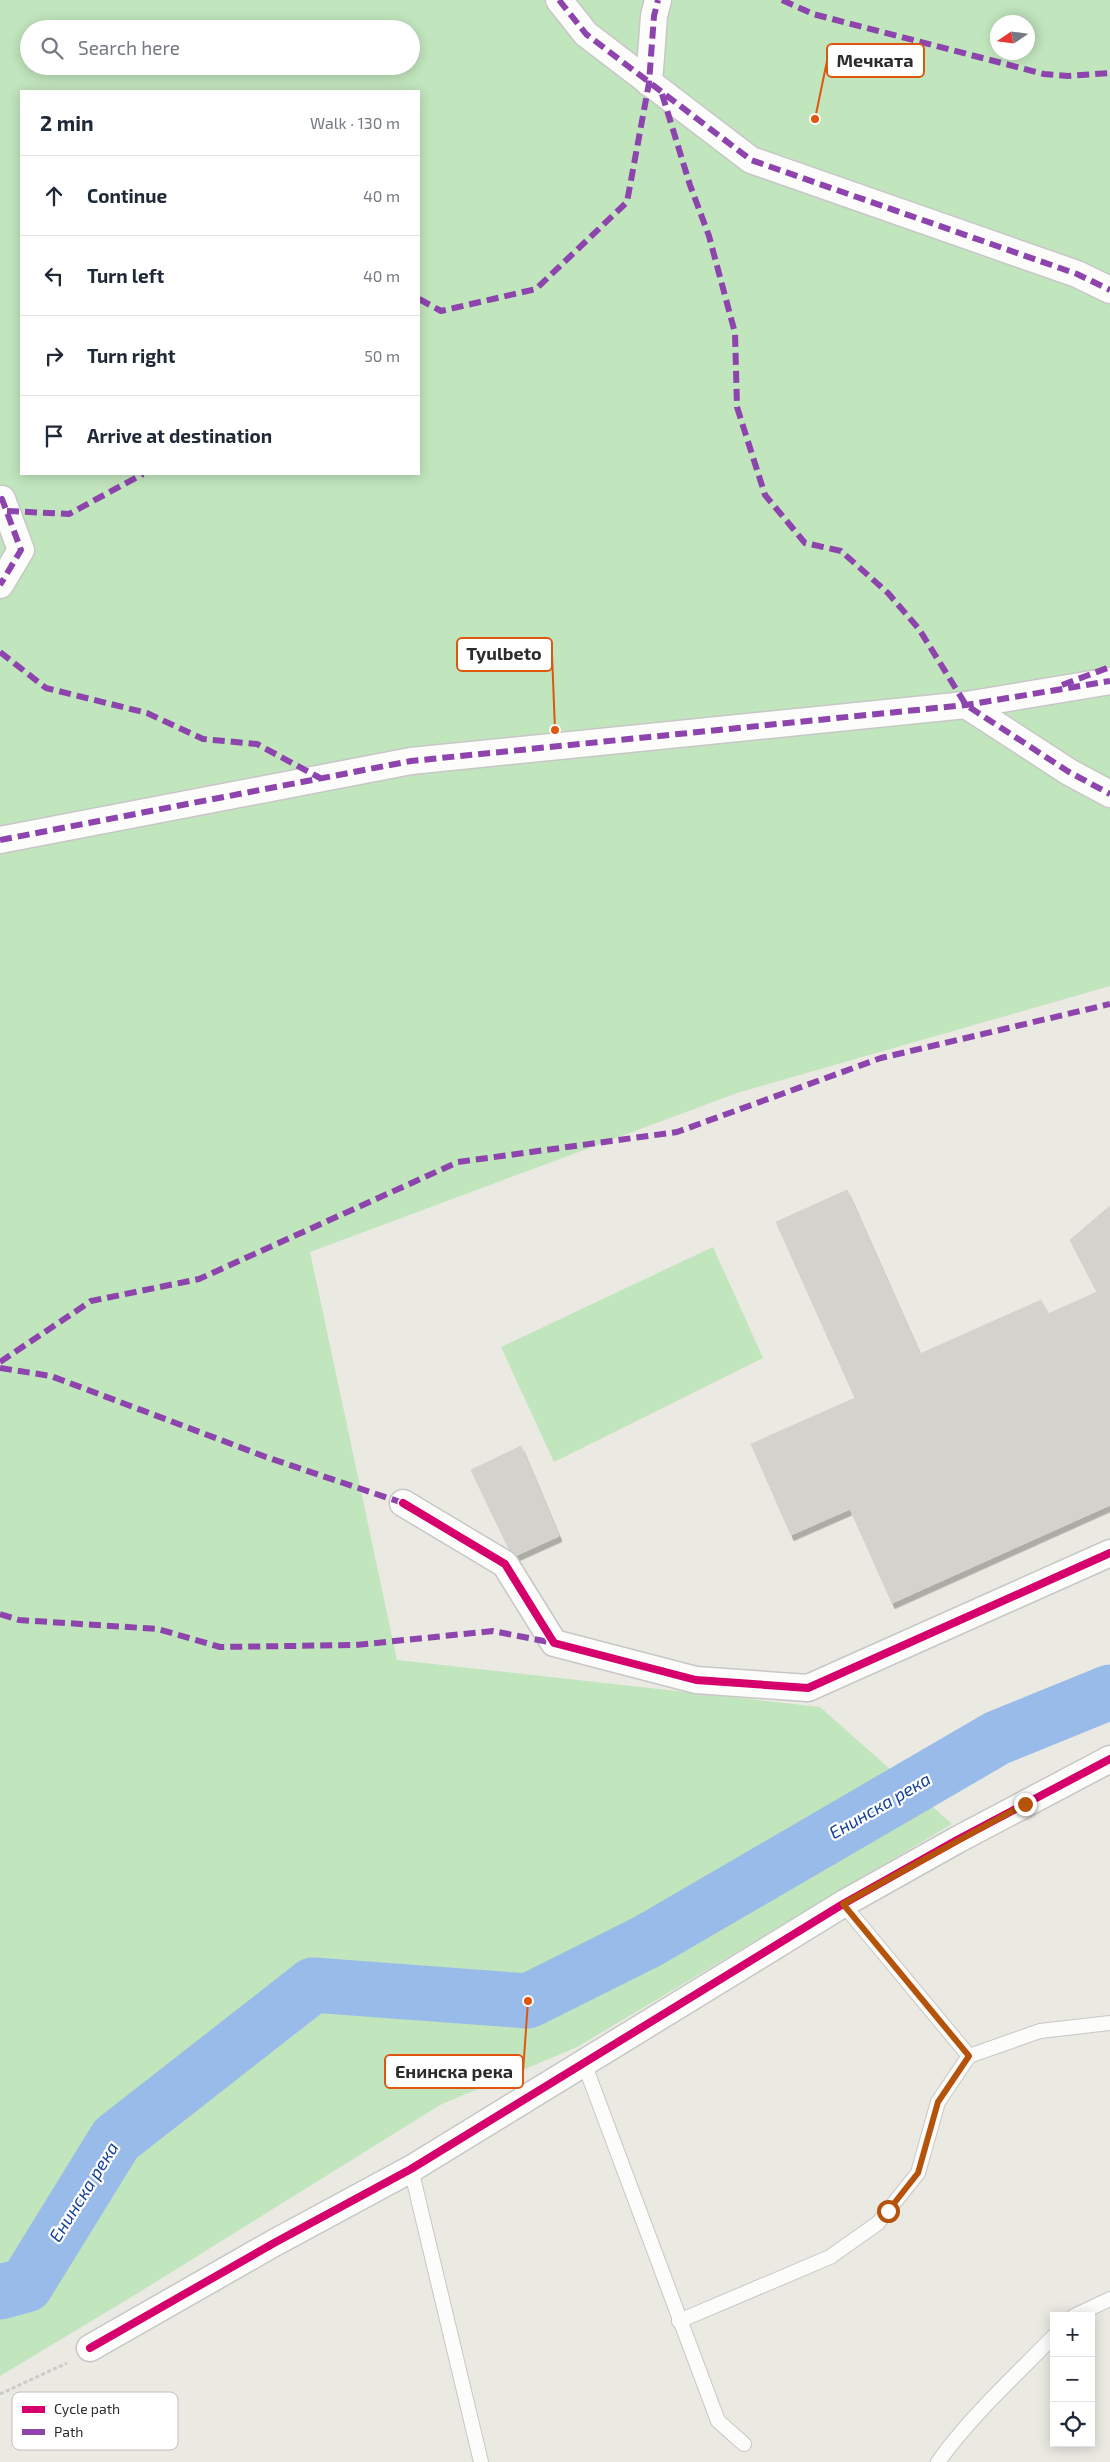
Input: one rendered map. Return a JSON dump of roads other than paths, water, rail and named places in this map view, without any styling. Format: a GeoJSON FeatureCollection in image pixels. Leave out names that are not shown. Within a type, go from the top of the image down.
{"type":"FeatureCollection","features":[{"type":"Feature","properties":{"kind":"street"},"geometry":{"type":"LineString","coordinates":[[558,0],[586,34],[751,160],[1077,274],[1110,290]]}},
{"type":"Feature","properties":{"kind":"street"},"geometry":{"type":"LineString","coordinates":[[649,83],[654,16],[658,0]]}},
{"type":"Feature","properties":{"kind":"street"},"geometry":{"type":"LineString","coordinates":[[0,500],[2,499],[21,550],[0,586]]}},
{"type":"Feature","properties":{"kind":"street"},"geometry":{"type":"LineString","coordinates":[[0,840],[410,761],[966,705],[1110,681]]}},
{"type":"Feature","properties":{"kind":"street"},"geometry":{"type":"LineString","coordinates":[[966,705],[1061,767],[1110,794]]}},
{"type":"Feature","properties":{"kind":"street"},"geometry":{"type":"LineString","coordinates":[[403,1503],[505,1564],[554,1643],[696,1680],[808,1688],[1110,1553]]}},
{"type":"Feature","properties":{"kind":"street"},"geometry":{"type":"LineString","coordinates":[[90,2348],[274,2243],[411,2169],[843,1904],[957,1840],[1110,1759]]}},
{"type":"Feature","properties":{"kind":"lane"},"geometry":{"type":"LineString","coordinates":[[843,1904],[969,2056]]}},
{"type":"Feature","properties":{"kind":"lane"},"geometry":{"type":"LineString","coordinates":[[680,2321],[830,2257],[878,2223],[918,2173],[938,2102],[969,2056],[1040,2032],[1110,2023]]}},
{"type":"Feature","properties":{"kind":"lane"},"geometry":{"type":"LineString","coordinates":[[584,2063],[718,2421],[744,2444]]}},
{"type":"Feature","properties":{"kind":"lane"},"geometry":{"type":"LineString","coordinates":[[411,2169],[481,2462]]}},
{"type":"Feature","properties":{"kind":"lane"},"geometry":{"type":"LineString","coordinates":[[1082,2312],[1110,2299]]}},
{"type":"Feature","properties":{"kind":"lane"},"geometry":{"type":"LineString","coordinates":[[938,2462],[950,2445],[1050,2340]]}},
{"type":"Feature","properties":{"kind":"waterway","name":"Енинска река"},"geometry":{"type":"LineString","coordinates":[[0,2292],[26,2285],[116,2139],[313,1985],[528,2001],[648,1941],[997,1738],[1110,1692]]}},
{"type":"Feature","properties":{"kind":"place","name":"Мечката"},"geometry":{"type":"Point","coordinates":[815,119]}},
{"type":"Feature","properties":{"kind":"place","name":"Tyulbeto"},"geometry":{"type":"Point","coordinates":[555,730]}},
{"type":"Feature","properties":{"kind":"place","name":"Енинска река"},"geometry":{"type":"Point","coordinates":[528,2001]}}]}
